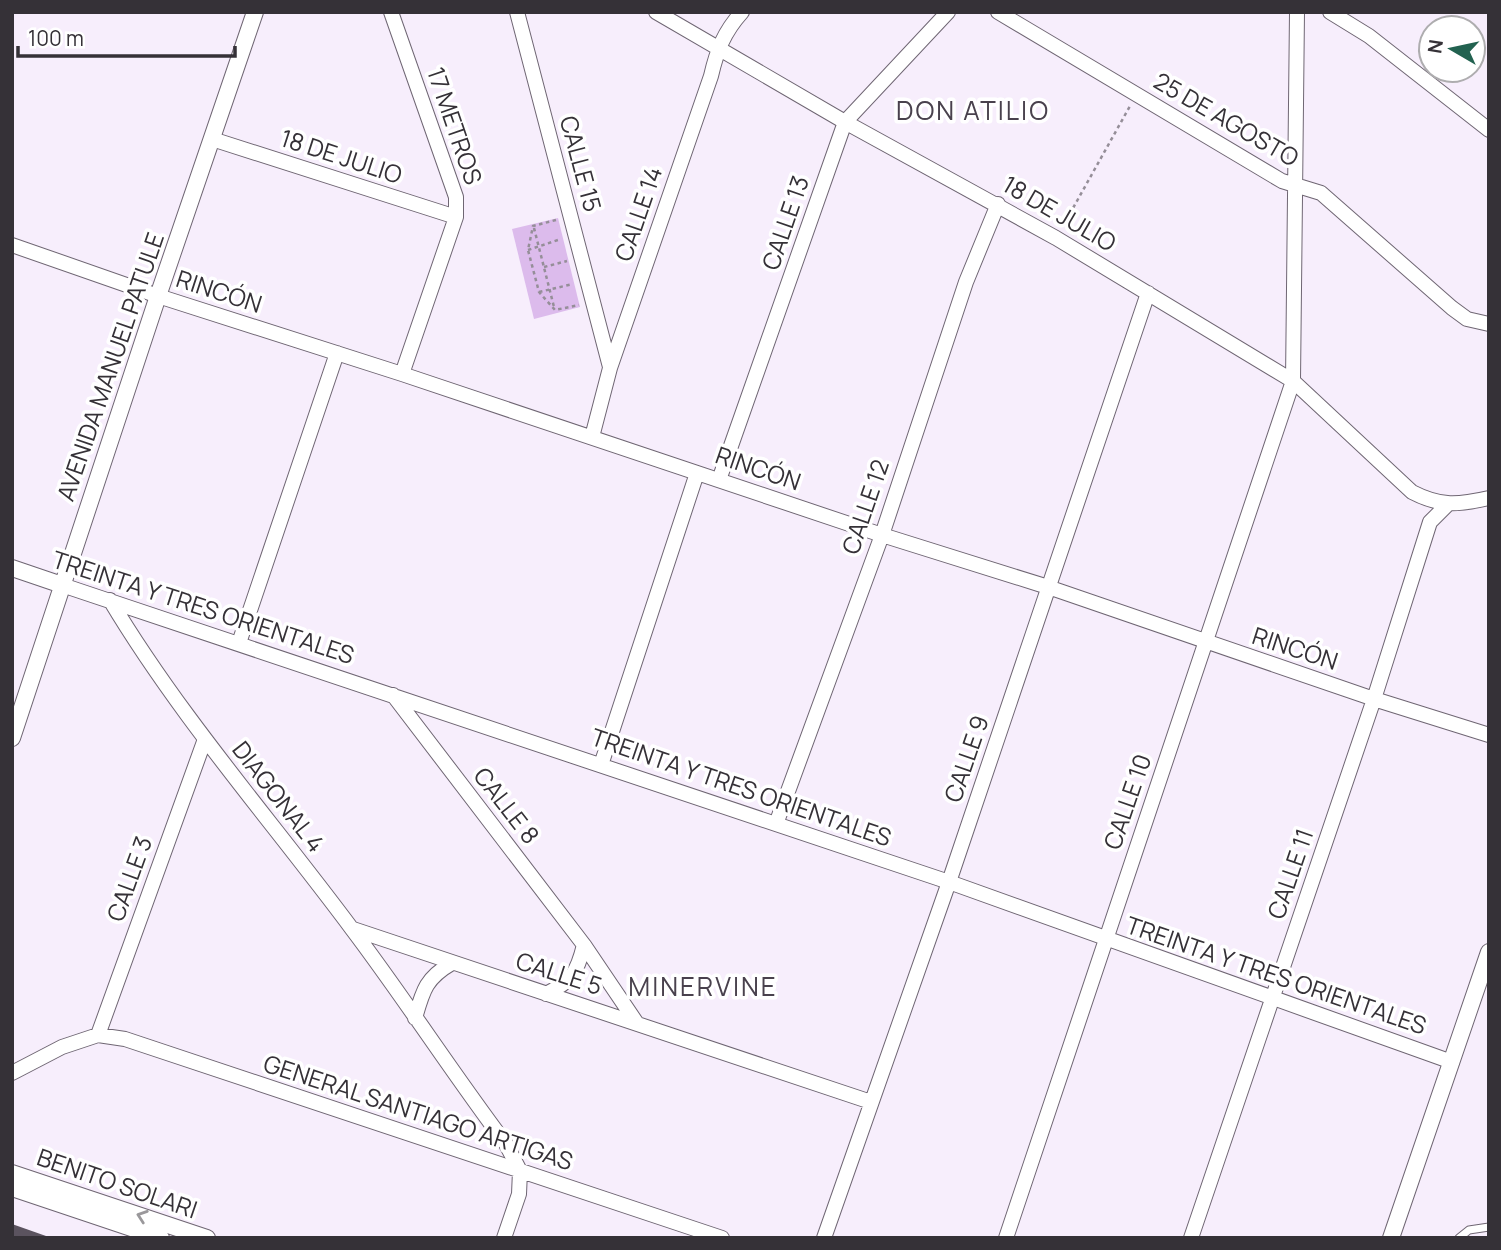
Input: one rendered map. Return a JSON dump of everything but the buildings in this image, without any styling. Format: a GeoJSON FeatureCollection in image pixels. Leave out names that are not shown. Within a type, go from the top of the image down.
{"type":"FeatureCollection","features":[{"type":"Feature","properties":{"kind":"street","name":"AVENIDA MANUEL PATULE"},"geometry":{"type":"LineString","coordinates":[[12,738],[255,12]]}},
{"type":"Feature","properties":{"kind":"street","name":"17 METROS"},"geometry":{"type":"LineString","coordinates":[[391,12],[456,197],[456,217],[402,374]]}},
{"type":"Feature","properties":{"kind":"street","name":"CALLE 15"},"geometry":{"type":"LineString","coordinates":[[517,12],[610,368]]}},
{"type":"Feature","properties":{"kind":"street","name":"18 DE JULIO"},"geometry":{"type":"LineString","coordinates":[[656,12],[845,122],[998,204],[1293,381],[1412,492],[1436,503],[1462,504],[1489,498]]}},
{"type":"Feature","properties":{"kind":"street","name":"CALLE 14"},"geometry":{"type":"LineString","coordinates":[[592,437],[610,368],[711,76],[718,47],[730,25],[742,12]]}},
{"type":"Feature","properties":{"kind":"street","name":"CALLE 13"},"geometry":{"type":"LineString","coordinates":[[719,480],[845,122],[948,12]]}},
{"type":"Feature","properties":{"kind":"street","name":"25 DE AGOSTO"},"geometry":{"type":"LineString","coordinates":[[998,12],[1282,181],[1321,192],[1452,308],[1467,319],[1489,324]]}},
{"type":"Feature","properties":{"kind":"street","name":"CALLE 10"},"geometry":{"type":"LineString","coordinates":[[1006,1238],[1293,381],[1297,12]]}},
{"type":"Feature","properties":{"kind":"street"},"geometry":{"type":"LineString","coordinates":[[1330,12],[1369,36],[1489,130]]}},
{"type":"Feature","properties":{"kind":"street","name":"18 DE JULIO"},"geometry":{"type":"LineString","coordinates":[[212,139],[456,217]]}},
{"type":"Feature","properties":{"kind":"street","name":"CALLE 12"},"geometry":{"type":"LineString","coordinates":[[776,824],[882,535],[966,282],[998,204]]}},
{"type":"Feature","properties":{"kind":"street","name":"RINCÓN"},"geometry":{"type":"LineString","coordinates":[[12,245],[158,296],[402,374],[882,535],[1048,587],[1206,643],[1489,735]]}},
{"type":"Feature","properties":{"kind":"street","name":"CALLE 9"},"geometry":{"type":"LineString","coordinates":[[824,1238],[949,882],[1147,293]]}},
{"type":"Feature","properties":{"kind":"street"},"geometry":{"type":"LineString","coordinates":[[239,643],[337,354]]}},
{"type":"Feature","properties":{"kind":"street"},"geometry":{"type":"LineString","coordinates":[[601,765],[698,473]]}},
{"type":"Feature","properties":{"kind":"street","name":"CALLE 11"},"geometry":{"type":"LineString","coordinates":[[1426,499],[1430,522]]}},
{"type":"Feature","properties":{"kind":"street","name":"CALLE 11"},"geometry":{"type":"LineString","coordinates":[[1191,1238],[1374,699],[1430,522],[1448,503]]}},
{"type":"Feature","properties":{"kind":"street","name":"TREINTA Y TRES ORIENTALES"},"geometry":{"type":"LineString","coordinates":[[12,568],[949,882],[1451,1062]]}},
{"type":"Feature","properties":{"kind":"street","name":"DIAGONAL 4"},"geometry":{"type":"LineString","coordinates":[[110,600],[140,650],[353,929],[506,1144],[520,1171]]}},
{"type":"Feature","properties":{"kind":"street","name":"CALLE 8"},"geometry":{"type":"LineString","coordinates":[[392,695],[584,944],[636,1022]]}},
{"type":"Feature","properties":{"kind":"street","name":"CALLE 3"},"geometry":{"type":"LineString","coordinates":[[98,1035],[205,738]]}},
{"type":"Feature","properties":{"kind":"street","name":"CALLE 5"},"geometry":{"type":"LineString","coordinates":[[353,929],[871,1102]]}},
{"type":"Feature","properties":{"kind":"street"},"geometry":{"type":"LineString","coordinates":[[546,994],[566,985],[578,968],[584,944]]}},
{"type":"Feature","properties":{"kind":"street"},"geometry":{"type":"LineString","coordinates":[[1391,1238],[1489,952]]}},
{"type":"Feature","properties":{"kind":"street"},"geometry":{"type":"LineString","coordinates":[[415,1018],[422,990],[435,973],[452,963]]}},
{"type":"Feature","properties":{"kind":"street"},"geometry":{"type":"LineString","coordinates":[[12,1073],[62,1047],[98,1035]]}},
{"type":"Feature","properties":{"kind":"street","name":"GENERAL SANTIAGO ARTIGAS"},"geometry":{"type":"LineString","coordinates":[[98,1035],[125,1039],[722,1238]]}},
{"type":"Feature","properties":{"kind":"street"},"geometry":{"type":"LineString","coordinates":[[504,1238],[519,1194],[520,1171]]}},
{"type":"Feature","properties":{"kind":"street","name":"BENITO SOLARI"},"geometry":{"type":"LineString","coordinates":[[12,1172],[207,1238]]}},
{"type":"Feature","properties":{"kind":"street","name":"BENITO SOLARI"},"geometry":{"type":"LineString","coordinates":[[12,1188],[161,1238]]}},
{"type":"Feature","properties":{"kind":"lane"},"geometry":{"type":"LineString","coordinates":[[1460,1238],[1469,1230],[1489,1227]]}},
{"type":"Feature","properties":{"kind":"path"},"geometry":{"type":"LineString","coordinates":[[1056,238],[1137,94]]}},
{"type":"Feature","properties":{"kind":"path"},"geometry":{"type":"LineString","coordinates":[[533,226],[570,215]]}},
{"type":"Feature","properties":{"kind":"path"},"geometry":{"type":"LineString","coordinates":[[533,226],[555,310]]}},
{"type":"Feature","properties":{"kind":"path"},"geometry":{"type":"LineString","coordinates":[[533,226],[528,250],[539,292],[555,310]]}},
{"type":"Feature","properties":{"kind":"path"},"geometry":{"type":"LineString","coordinates":[[528,250],[575,234]]}},
{"type":"Feature","properties":{"kind":"path"},"geometry":{"type":"LineString","coordinates":[[544,267],[581,257]]}},
{"type":"Feature","properties":{"kind":"path"},"geometry":{"type":"LineString","coordinates":[[539,292],[587,281]]}},
{"type":"Feature","properties":{"kind":"path"},"geometry":{"type":"LineString","coordinates":[[555,310],[593,302]]}},
{"type":"Feature","properties":{"kind":"shaded area"},"geometry":{"type":"Polygon","coordinates":[[[558,218],[580,307],[534,319],[512,229],[558,218]]]}},
{"type":"Feature","properties":{"kind":"district","name":"DON ATILIO"},"geometry":{"type":"Point","coordinates":[973,111]}},
{"type":"Feature","properties":{"kind":"district","name":"MINERVINE"},"geometry":{"type":"Point","coordinates":[703,987]}}]}
